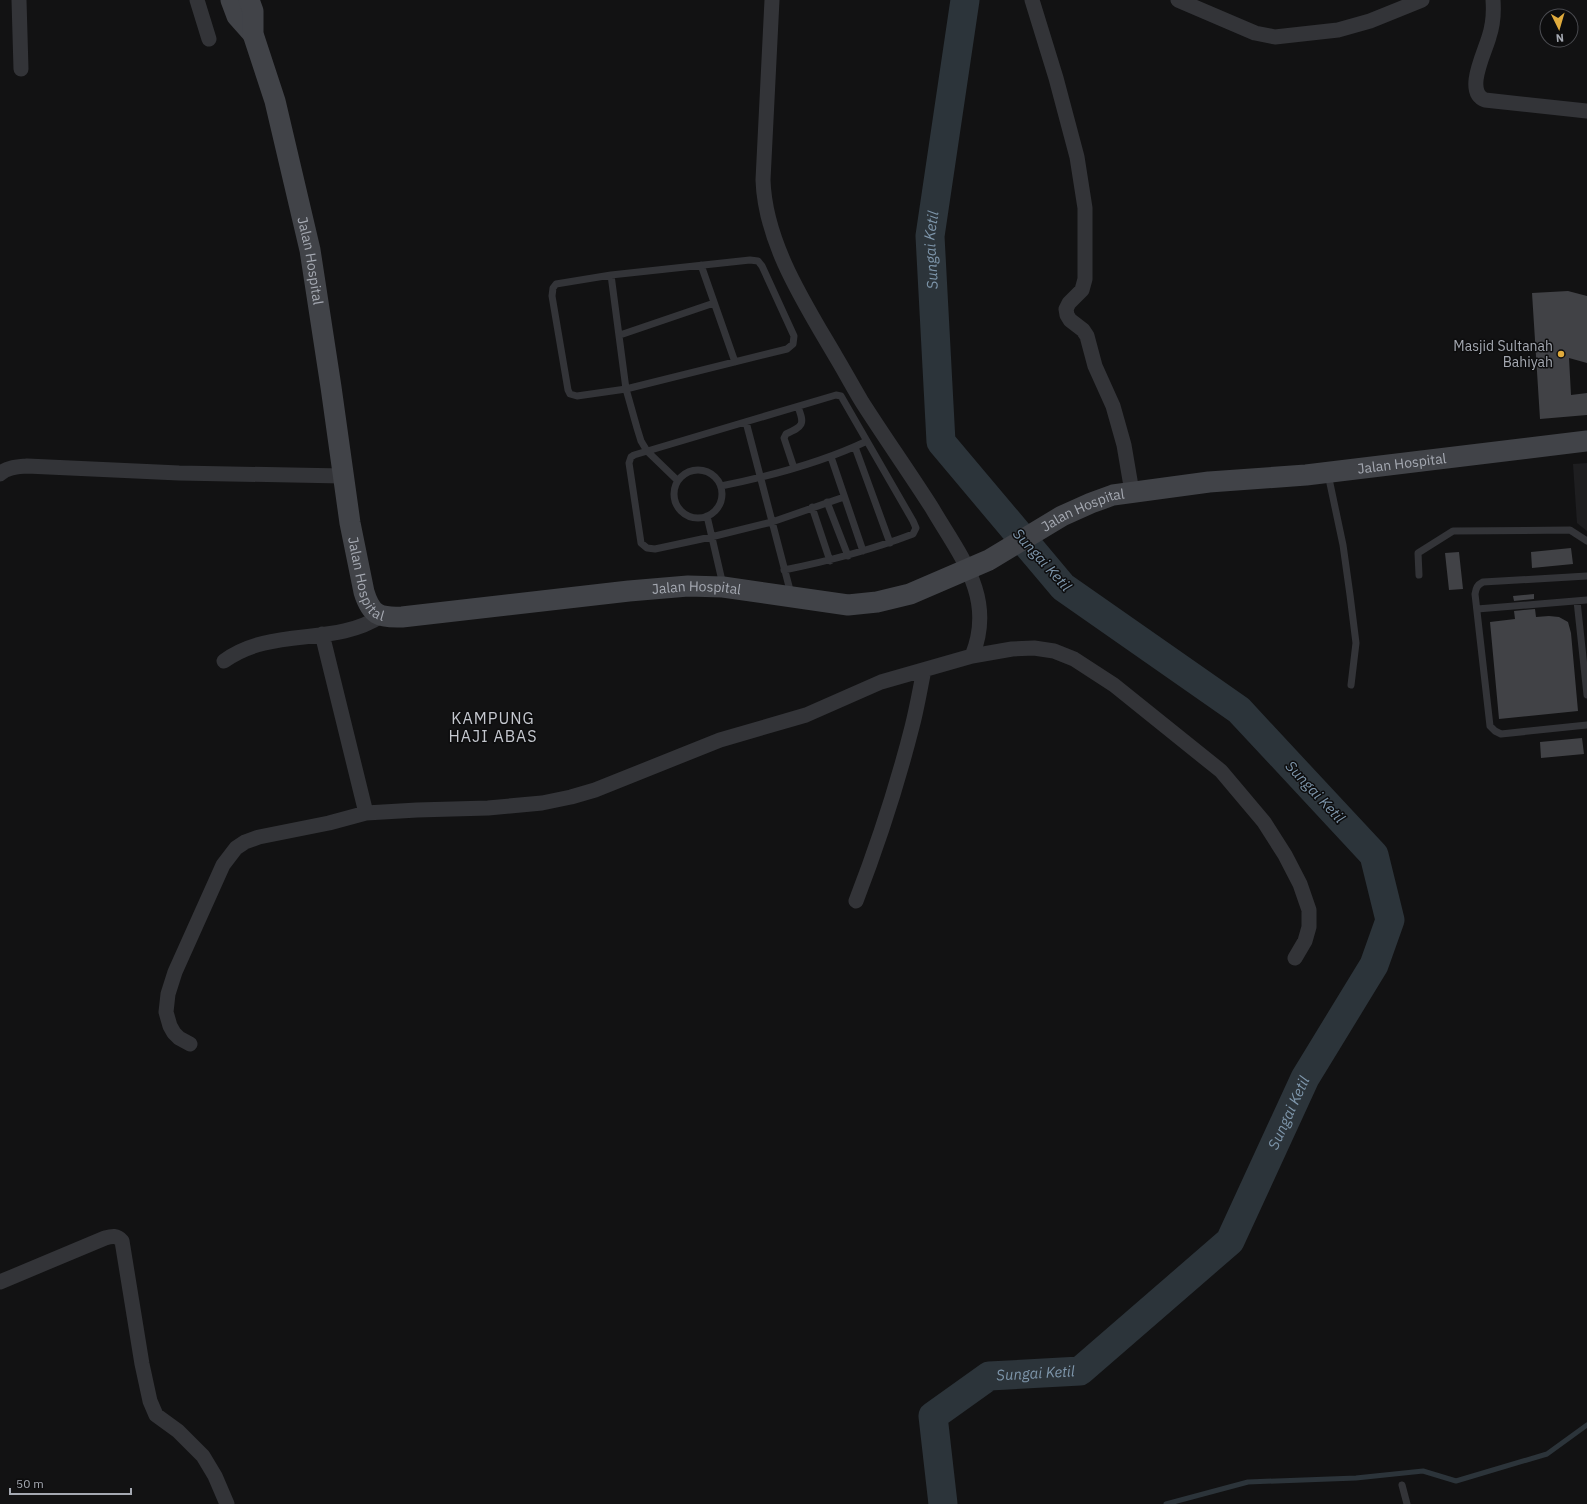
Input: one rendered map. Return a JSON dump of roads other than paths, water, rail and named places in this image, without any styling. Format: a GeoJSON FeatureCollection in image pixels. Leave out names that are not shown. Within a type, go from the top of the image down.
{"type":"FeatureCollection","features":[{"type":"Feature","properties":{"kind":"main road","name":"Jalan Hospital"},"geometry":{"type":"LineString","coordinates":[[231,0],[237,16],[253,34]]}},
{"type":"Feature","properties":{"kind":"main road","name":"Jalan Hospital"},"geometry":{"type":"LineString","coordinates":[[249,0],[253,11],[253,34],[275,101],[310,250],[350,523],[364,592],[366,601],[372,610],[381,616],[402,617],[681,587],[723,587],[848,605],[877,602],[910,594],[989,560],[1062,516],[1113,495],[1209,482],[1328,473],[1587,441]]}},
{"type":"Feature","properties":{"kind":"street"},"geometry":{"type":"LineString","coordinates":[[19,0],[21,69]]}},
{"type":"Feature","properties":{"kind":"street"},"geometry":{"type":"LineString","coordinates":[[197,0],[209,39]]}},
{"type":"Feature","properties":{"kind":"street"},"geometry":{"type":"LineString","coordinates":[[772,0],[772,26],[766,107],[763,180],[764,200],[775,242],[811,316],[863,402],[912,476],[968,568],[976,589],[980,623],[978,642],[972,656]]}},
{"type":"Feature","properties":{"kind":"street"},"geometry":{"type":"LineString","coordinates":[[1032,0],[1056,78],[1077,157],[1086,208],[1085,279],[1082,290],[1066,308],[1067,315],[1070,320],[1083,330],[1087,336],[1095,366],[1113,406],[1124,445],[1132,492]]}},
{"type":"Feature","properties":{"kind":"street"},"geometry":{"type":"LineString","coordinates":[[1178,0],[1255,33],[1275,37],[1338,30],[1370,21],[1422,0]]}},
{"type":"Feature","properties":{"kind":"street"},"geometry":{"type":"LineString","coordinates":[[1493,0],[1494,16],[1475,80],[1476,93],[1478,97],[1485,100],[1587,111]]}},
{"type":"Feature","properties":{"kind":"street"},"geometry":{"type":"LineString","coordinates":[[0,474],[4,470],[14,467],[27,466],[179,473],[343,476]]}},
{"type":"Feature","properties":{"kind":"street"},"geometry":{"type":"LineString","coordinates":[[224,660],[236,652],[262,642],[360,627],[381,616]]}},
{"type":"Feature","properties":{"kind":"street"},"geometry":{"type":"LineString","coordinates":[[322,634],[366,813]]}},
{"type":"Feature","properties":{"kind":"street"},"geometry":{"type":"LineString","coordinates":[[190,1044],[179,1038],[170,1026],[166,1012],[168,994],[176,972],[223,865],[236,848],[245,842],[259,837],[328,823],[366,813],[488,808],[542,803],[571,797],[595,790],[720,740],[806,715],[881,682],[972,656],[1012,649],[1034,648],[1054,651],[1074,659],[1114,685],[1221,771],[1264,822],[1285,855],[1300,884],[1309,910],[1309,927],[1305,941],[1295,958]]}},
{"type":"Feature","properties":{"kind":"street"},"geometry":{"type":"LineString","coordinates":[[856,901],[873,857],[893,797],[912,726],[924,670]]}},
{"type":"Feature","properties":{"kind":"street"},"geometry":{"type":"LineString","coordinates":[[0,1282],[105,1238],[111,1236],[119,1238],[122,1241],[142,1364],[150,1401],[156,1415],[178,1431],[203,1456],[215,1476],[227,1504]]}},
{"type":"Feature","properties":{"kind":"lane"},"geometry":{"type":"LineString","coordinates":[[750,260],[758,261],[762,266],[794,336],[793,344],[787,349],[626,389],[577,396],[570,394],[568,390],[552,296],[553,288],[556,284],[611,275],[701,265],[750,260]]}},
{"type":"Feature","properties":{"kind":"lane"},"geometry":{"type":"LineString","coordinates":[[701,265],[735,362]]}},
{"type":"Feature","properties":{"kind":"lane"},"geometry":{"type":"LineString","coordinates":[[611,275],[626,389],[636,428],[647,451],[677,480]]}},
{"type":"Feature","properties":{"kind":"lane"},"geometry":{"type":"LineString","coordinates":[[620,335],[714,303]]}},
{"type":"Feature","properties":{"kind":"lane"},"geometry":{"type":"LineString","coordinates":[[784,570],[848,556],[890,543],[913,534],[916,528],[867,440],[840,396],[746,422],[630,457],[629,463],[641,543],[646,548],[655,549],[772,522],[844,497]]}},
{"type":"Feature","properties":{"kind":"lane"},"geometry":{"type":"LineString","coordinates":[[794,468],[784,438],[786,434],[800,428],[803,419],[798,407]]}},
{"type":"Feature","properties":{"kind":"lane"},"geometry":{"type":"LineString","coordinates":[[746,422],[791,597]]}},
{"type":"Feature","properties":{"kind":"lane"},"geometry":{"type":"LineString","coordinates":[[721,486],[761,478],[794,468],[855,447],[867,440]]}},
{"type":"Feature","properties":{"kind":"lane"},"geometry":{"type":"LineString","coordinates":[[855,447],[890,543]]}},
{"type":"Feature","properties":{"kind":"lane"},"geometry":{"type":"LineString","coordinates":[[831,456],[863,551]]}},
{"type":"Feature","properties":{"kind":"lane"},"geometry":{"type":"LineString","coordinates":[[696,470],[706,471],[716,477],[721,486],[722,495],[720,504],[715,511],[707,516],[697,518],[687,515],[679,509],[674,500],[674,490],[677,480],[685,473],[696,470]]}},
{"type":"Feature","properties":{"kind":"lane"},"geometry":{"type":"LineString","coordinates":[[1328,473],[1343,545],[1356,643],[1351,685]]}},
{"type":"Feature","properties":{"kind":"lane"},"geometry":{"type":"LineString","coordinates":[[827,502],[848,556]]}},
{"type":"Feature","properties":{"kind":"lane"},"geometry":{"type":"LineString","coordinates":[[812,507],[830,560]]}},
{"type":"Feature","properties":{"kind":"lane"},"geometry":{"type":"LineString","coordinates":[[707,516],[723,587]]}},
{"type":"Feature","properties":{"kind":"lane"},"geometry":{"type":"LineString","coordinates":[[1419,575],[1418,553],[1453,532],[1570,530],[1587,541]]}},
{"type":"Feature","properties":{"kind":"lane"},"geometry":{"type":"LineString","coordinates":[[1587,576],[1483,582],[1478,584],[1475,594],[1490,726],[1501,734],[1587,725]]}},
{"type":"Feature","properties":{"kind":"lane"},"geometry":{"type":"LineString","coordinates":[[1477,609],[1587,600]]}},
{"type":"Feature","properties":{"kind":"lane"},"geometry":{"type":"LineString","coordinates":[[1577,601],[1587,695]]}},
{"type":"Feature","properties":{"kind":"lane"},"geometry":{"type":"LineString","coordinates":[[1402,1485],[1407,1504]]}},
{"type":"Feature","properties":{"kind":"waterway","name":"Sungai Ketil"},"geometry":{"type":"LineString","coordinates":[[943,1504],[933,1416],[989,1376],[1080,1371],[1230,1241],[1305,1078],[1374,965],[1390,920],[1374,855],[1239,710],[1063,587],[941,442],[930,236],[965,0]]}},
{"type":"Feature","properties":{"kind":"waterway"},"geometry":{"type":"LineString","coordinates":[[1166,1504],[1248,1482],[1356,1478],[1423,1471],[1456,1481],[1547,1454],[1587,1425]]}},
{"type":"Feature","properties":{"kind":"place","name":"Masjid Sultanah Bahiyah"},"geometry":{"type":"Point","coordinates":[1561,354]}},
{"type":"Feature","properties":{"kind":"district","name":"KAMPUNG HAJI ABAS"},"geometry":{"type":"Point","coordinates":[493,727]}}]}
